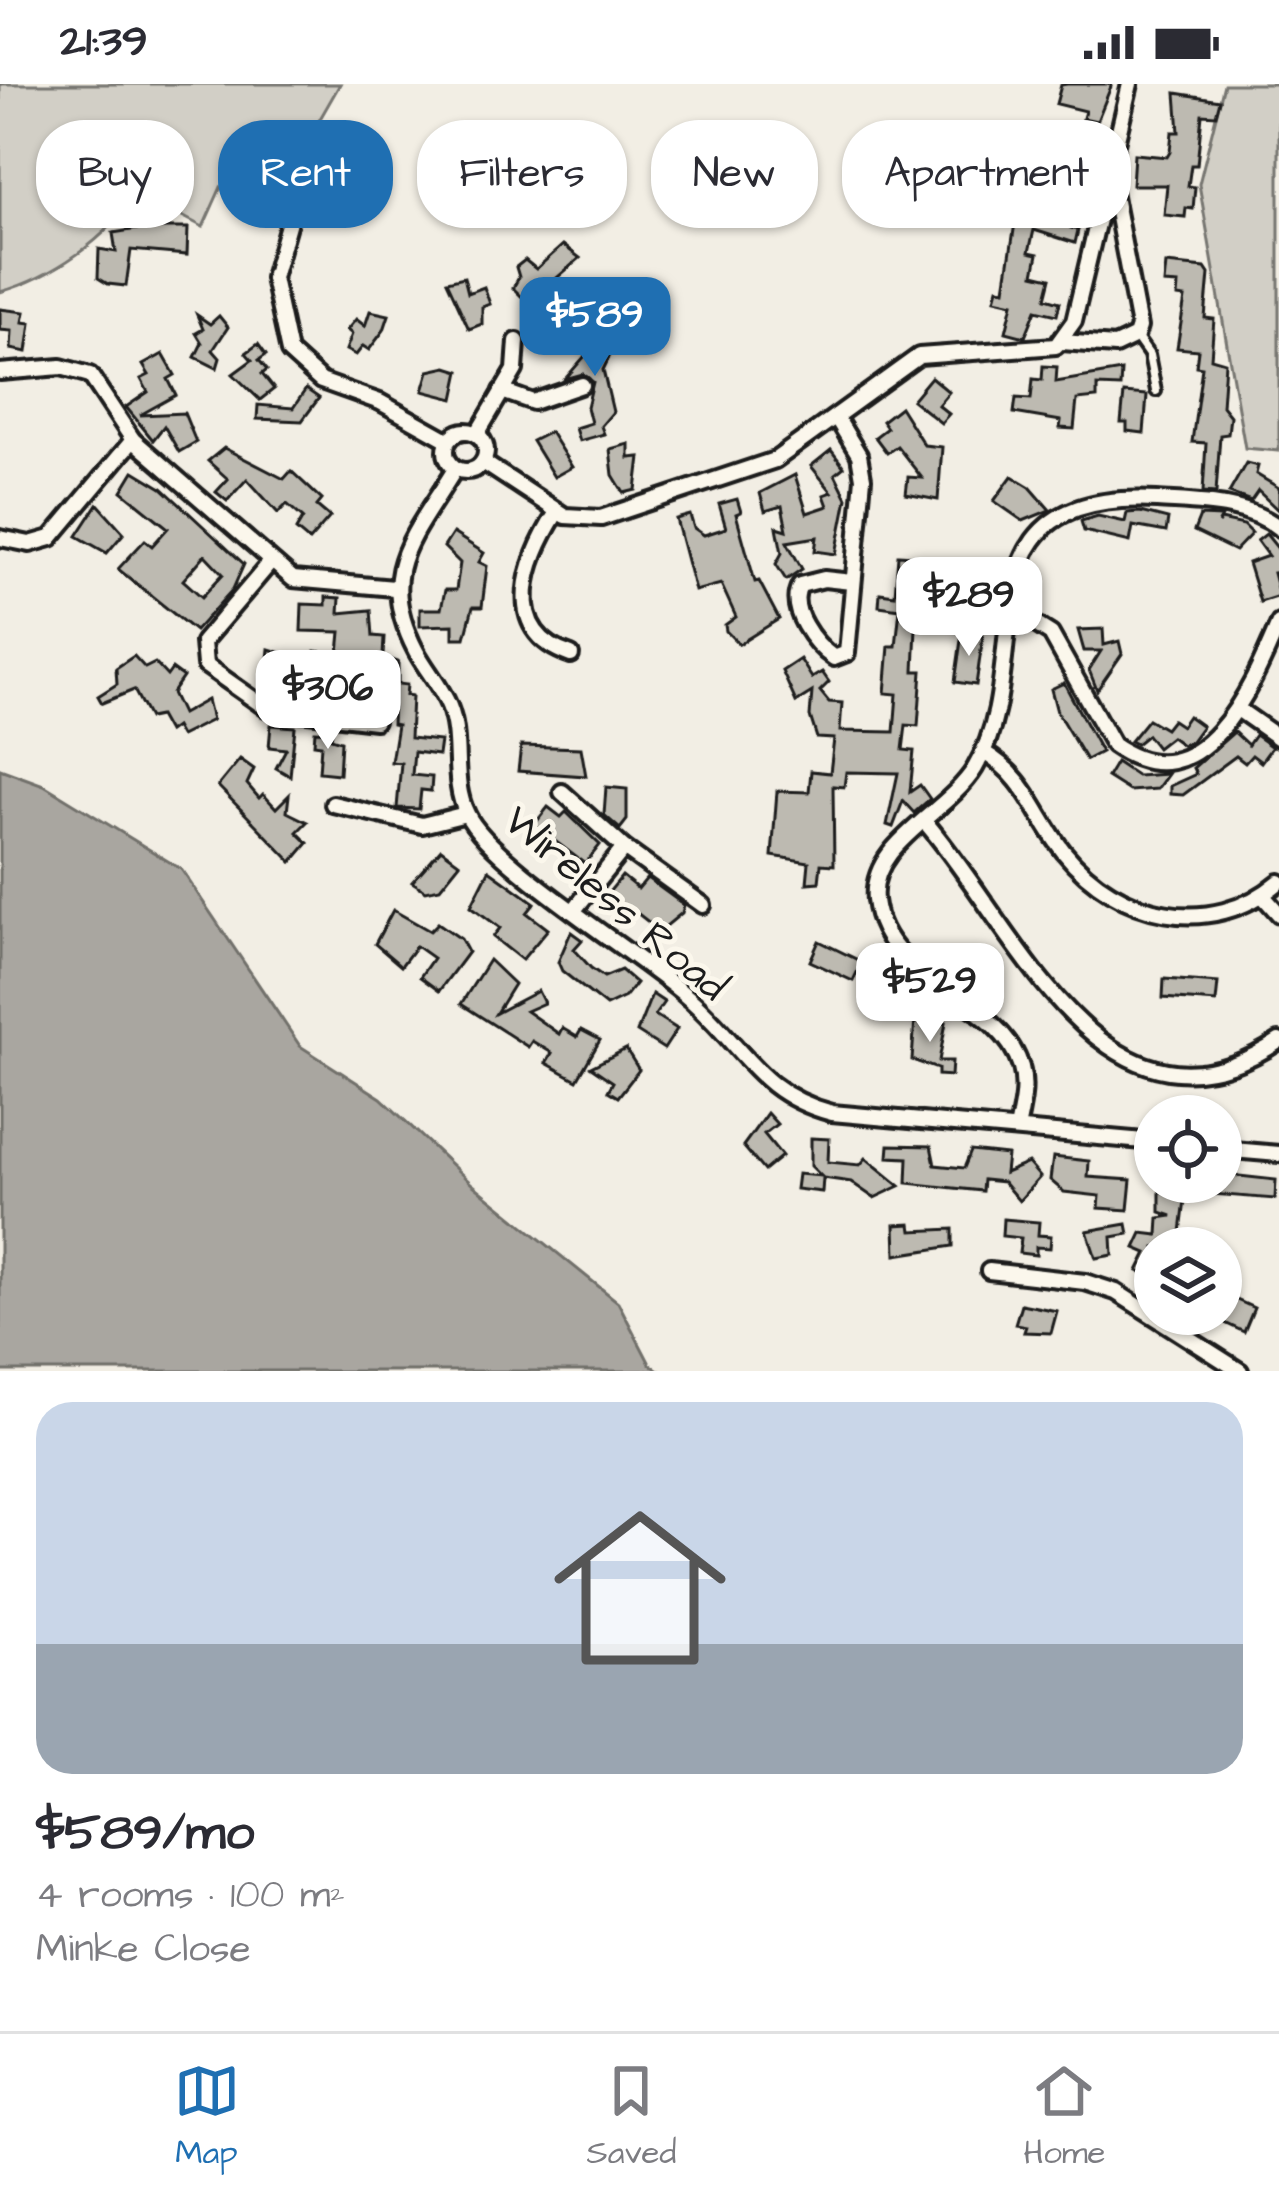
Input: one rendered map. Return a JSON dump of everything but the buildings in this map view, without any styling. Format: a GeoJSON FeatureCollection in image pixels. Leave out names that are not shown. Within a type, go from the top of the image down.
{"type":"FeatureCollection","features":[{"type":"Feature","properties":{"kind":"street"},"geometry":{"type":"LineString","coordinates":[[1122,120],[1130,84]]}},
{"type":"Feature","properties":{"kind":"street"},"geometry":{"type":"LineString","coordinates":[[287,228],[273,278],[289,352],[321,381],[380,401],[448,440]]}},
{"type":"Feature","properties":{"kind":"street"},"geometry":{"type":"LineString","coordinates":[[1062,342],[1074,320],[1096,228]]}},
{"type":"Feature","properties":{"kind":"street"},"geometry":{"type":"LineString","coordinates":[[483,461],[557,512],[592,520],[775,460],[919,356],[1046,349],[1062,342],[1115,346],[1136,336],[1139,318],[1121,228]]}},
{"type":"Feature","properties":{"kind":"street"},"geometry":{"type":"LineString","coordinates":[[477,434],[515,370],[517,341]]}},
{"type":"Feature","properties":{"kind":"street"},"geometry":{"type":"LineString","coordinates":[[0,372],[61,367],[85,372],[97,381],[133,440],[270,562],[302,582],[394,588],[413,540],[455,469]]}},
{"type":"Feature","properties":{"kind":"street"},"geometry":{"type":"LineString","coordinates":[[502,392],[532,402],[582,385]]}},
{"type":"Feature","properties":{"kind":"street"},"geometry":{"type":"LineString","coordinates":[[836,417],[862,467],[853,582],[847,653],[834,658],[796,610],[794,597],[800,585],[813,580],[853,582]]}},
{"type":"Feature","properties":{"kind":"street"},"geometry":{"type":"LineString","coordinates":[[462,430],[477,434],[485,445],[483,461],[470,471],[455,469],[446,457],[448,440],[462,430]]}},
{"type":"Feature","properties":{"kind":"street"},"geometry":{"type":"LineString","coordinates":[[0,538],[30,544],[51,538],[133,440]]}},
{"type":"Feature","properties":{"kind":"street"},"geometry":{"type":"LineString","coordinates":[[1017,1130],[1023,1079],[1010,1046],[911,964],[883,929],[877,913],[878,868],[891,848],[926,824],[963,783],[982,752],[993,716],[1008,608],[1023,559],[1035,538],[1080,508],[1108,500],[1188,502],[1246,510],[1279,529]]}},
{"type":"Feature","properties":{"kind":"street"},"geometry":{"type":"LineString","coordinates":[[557,512],[525,566],[523,603],[544,640],[571,655]]}},
{"type":"Feature","properties":{"kind":"street"},"geometry":{"type":"LineString","coordinates":[[270,562],[203,642],[205,664],[266,708],[375,721]]}},
{"type":"Feature","properties":{"kind":"street","name":"Wireless Road"},"geometry":{"type":"LineString","coordinates":[[394,588],[407,633],[454,718],[466,814],[500,851],[687,996],[784,1097],[832,1113],[1134,1140]]}},
{"type":"Feature","properties":{"kind":"street"},"geometry":{"type":"LineString","coordinates":[[1008,608],[1051,634],[1100,727],[1125,754],[1177,760],[1209,742],[1239,710],[1279,623]]}},
{"type":"Feature","properties":{"kind":"street"},"geometry":{"type":"LineString","coordinates":[[1239,710],[1279,738]]}},
{"type":"Feature","properties":{"kind":"street"},"geometry":{"type":"LineString","coordinates":[[982,752],[1019,778],[1073,863],[1136,910],[1162,916],[1208,914],[1263,896],[1279,882]]}},
{"type":"Feature","properties":{"kind":"street"},"geometry":{"type":"LineString","coordinates":[[562,792],[624,848],[703,905]]}},
{"type":"Feature","properties":{"kind":"street"},"geometry":{"type":"LineString","coordinates":[[332,804],[422,825],[466,814]]}},
{"type":"Feature","properties":{"kind":"street"},"geometry":{"type":"LineString","coordinates":[[926,824],[1061,1004],[1117,1055],[1142,1067],[1191,1074],[1239,1064],[1279,1041]]}},
{"type":"Feature","properties":{"kind":"street"},"geometry":{"type":"LineString","coordinates":[[574,910],[624,848]]}},
{"type":"Feature","properties":{"kind":"street"},"geometry":{"type":"LineString","coordinates":[[1263,896],[1279,914]]}},
{"type":"Feature","properties":{"kind":"street"},"geometry":{"type":"LineString","coordinates":[[1242,1151],[1279,1154]]}},
{"type":"Feature","properties":{"kind":"street"},"geometry":{"type":"LineString","coordinates":[[989,1271],[1108,1289],[1240,1371]]}},
{"type":"Feature","properties":{"kind":"lane"},"geometry":{"type":"LineString","coordinates":[[1136,336],[1149,355],[1156,391]]}},
{"type":"Feature","properties":{"kind":"shaded area"},"geometry":{"type":"Polygon","coordinates":[[[0,84],[340,84],[319,120],[218,120],[218,194],[203,227],[194,222],[194,120],[36,120],[36,228],[108,228],[58,267],[0,292],[0,84]]]}},
{"type":"Feature","properties":{"kind":"shaded area"},"geometry":{"type":"Polygon","coordinates":[[[1224,84],[1279,84],[1279,451],[1245,448],[1199,184],[1224,84]]]}},
{"type":"Feature","properties":{"kind":"shaded area"},"geometry":{"type":"Polygon","coordinates":[[[0,769],[44,785],[181,869],[300,1046],[381,1098],[472,1184],[618,1302],[650,1364],[660,1371],[0,1371],[0,769]]]}}]}
